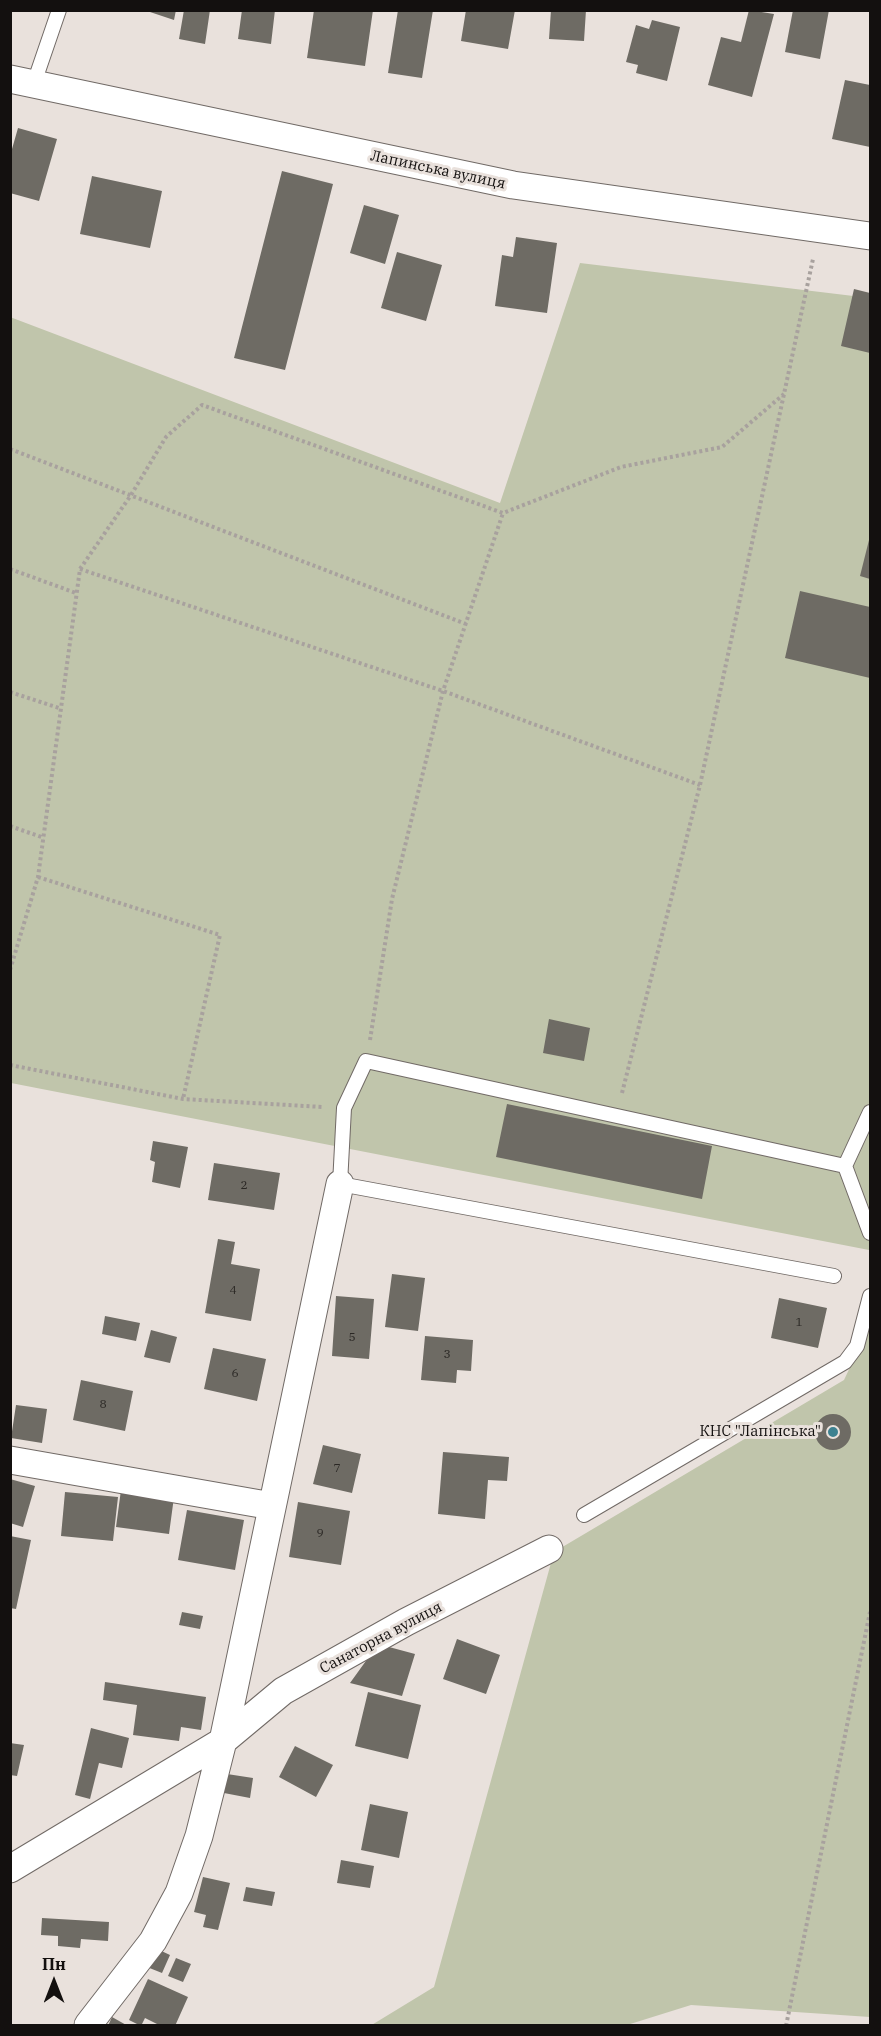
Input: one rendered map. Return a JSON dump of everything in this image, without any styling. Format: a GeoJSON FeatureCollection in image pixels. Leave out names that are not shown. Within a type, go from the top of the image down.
{"type":"FeatureCollection","features":[{"type":"Feature","properties":{"kind":"street","name":"Лапинська вулиця"},"geometry":{"type":"LineString","coordinates":[[22,81],[513,185],[870,236]]}},
{"type":"Feature","properties":{"kind":"street"},"geometry":{"type":"LineString","coordinates":[[88,2025],[153,1941],[179,1893],[199,1836],[223,1741],[340,1184]]}},
{"type":"Feature","properties":{"kind":"street"},"geometry":{"type":"LineString","coordinates":[[10,1460],[272,1506]]}},
{"type":"Feature","properties":{"kind":"street","name":"Санаторна вулиця"},"geometry":{"type":"LineString","coordinates":[[10,1869],[223,1741],[283,1691],[406,1622],[549,1549]]}},
{"type":"Feature","properties":{"kind":"lane"},"geometry":{"type":"LineString","coordinates":[[22,81],[59,10]]}},
{"type":"Feature","properties":{"kind":"lane"},"geometry":{"type":"LineString","coordinates":[[834,1276],[340,1184],[344,1108],[366,1060],[845,1166]]}},
{"type":"Feature","properties":{"kind":"lane"},"geometry":{"type":"LineString","coordinates":[[870,1112],[845,1166],[870,1233]]}},
{"type":"Feature","properties":{"kind":"lane"},"geometry":{"type":"LineString","coordinates":[[584,1515],[845,1362],[857,1346],[870,1296]]}},
{"type":"Feature","properties":{"kind":"path"},"geometry":{"type":"LineString","coordinates":[[616,1115],[700,785],[820,228]]}},
{"type":"Feature","properties":{"kind":"path"},"geometry":{"type":"LineString","coordinates":[[10,969],[38,877],[80,568],[131,495],[166,437],[202,405],[503,513],[621,466],[722,447],[784,394]]}},
{"type":"Feature","properties":{"kind":"path"},"geometry":{"type":"LineString","coordinates":[[10,449],[466,624]]}},
{"type":"Feature","properties":{"kind":"path"},"geometry":{"type":"LineString","coordinates":[[366,1060],[392,898],[443,691],[503,513]]}},
{"type":"Feature","properties":{"kind":"path"},"geometry":{"type":"LineString","coordinates":[[80,568],[443,691],[700,785]]}},
{"type":"Feature","properties":{"kind":"path"},"geometry":{"type":"LineString","coordinates":[[10,569],[76,593]]}},
{"type":"Feature","properties":{"kind":"path"},"geometry":{"type":"LineString","coordinates":[[10,692],[60,708]]}},
{"type":"Feature","properties":{"kind":"path"},"geometry":{"type":"LineString","coordinates":[[10,826],[44,838]]}},
{"type":"Feature","properties":{"kind":"path"},"geometry":{"type":"LineString","coordinates":[[38,877],[220,935],[183,1099]]}},
{"type":"Feature","properties":{"kind":"path"},"geometry":{"type":"LineString","coordinates":[[10,1065],[183,1099],[344,1108]]}},
{"type":"Feature","properties":{"kind":"path"},"geometry":{"type":"LineString","coordinates":[[786,2025],[870,1612]]}},
{"type":"Feature","properties":{"kind":"green space"},"geometry":{"type":"Polygon","coordinates":[[[580,263],[870,298],[870,1261],[869,1250],[11,1083],[10,317],[500,503],[580,263]]]}},
{"type":"Feature","properties":{"kind":"green space"},"geometry":{"type":"Polygon","coordinates":[[[870,1325],[870,2017],[691,2005],[627,2025],[370,2026],[434,1987],[554,1552],[844,1380],[870,1325]]]}},
{"type":"Feature","properties":{"kind":"building"},"geometry":{"type":"Polygon","coordinates":[[[144,10],[176,10],[174,20],[144,10]]]}},
{"type":"Feature","properties":{"kind":"building"},"geometry":{"type":"Polygon","coordinates":[[[184,10],[210,10],[205,44],[179,39],[184,10]]]}},
{"type":"Feature","properties":{"kind":"building"},"geometry":{"type":"Polygon","coordinates":[[[242,10],[275,10],[271,44],[238,39],[242,10]]]}},
{"type":"Feature","properties":{"kind":"building"},"geometry":{"type":"Polygon","coordinates":[[[314,10],[373,10],[365,66],[307,58],[314,10]]]}},
{"type":"Feature","properties":{"kind":"building"},"geometry":{"type":"Polygon","coordinates":[[[398,10],[433,10],[422,78],[388,73],[398,10]]]}},
{"type":"Feature","properties":{"kind":"building"},"geometry":{"type":"Polygon","coordinates":[[[466,10],[515,10],[508,49],[461,41],[466,10]]]}},
{"type":"Feature","properties":{"kind":"building"},"geometry":{"type":"Polygon","coordinates":[[[551,10],[586,10],[584,41],[549,39],[551,10]]]}},
{"type":"Feature","properties":{"kind":"building"},"geometry":{"type":"Polygon","coordinates":[[[749,10],[774,14],[752,97],[708,85],[721,37],[741,42],[749,10]]]}},
{"type":"Feature","properties":{"kind":"building"},"geometry":{"type":"Polygon","coordinates":[[[793,10],[829,10],[820,59],[785,52],[793,10]]]}},
{"type":"Feature","properties":{"kind":"building"},"geometry":{"type":"Polygon","coordinates":[[[652,20],[680,27],[667,81],[636,73],[638,65],[626,62],[636,25],[649,29],[652,20]]]}},
{"type":"Feature","properties":{"kind":"building"},"geometry":{"type":"Polygon","coordinates":[[[845,80],[870,85],[870,147],[832,139],[845,80]]]}},
{"type":"Feature","properties":{"kind":"building"},"geometry":{"type":"Polygon","coordinates":[[[18,128],[57,139],[39,201],[10,193],[10,156],[18,128]]]}},
{"type":"Feature","properties":{"kind":"building"},"geometry":{"type":"Polygon","coordinates":[[[282,171],[333,184],[285,370],[234,358],[282,171]]]}},
{"type":"Feature","properties":{"kind":"building"},"geometry":{"type":"Polygon","coordinates":[[[92,176],[162,191],[150,248],[80,234],[92,176]]]}},
{"type":"Feature","properties":{"kind":"building"},"geometry":{"type":"Polygon","coordinates":[[[364,205],[399,215],[385,264],[350,253],[364,205]]]}},
{"type":"Feature","properties":{"kind":"building"},"geometry":{"type":"Polygon","coordinates":[[[516,237],[557,243],[547,313],[495,306],[502,255],[513,257],[516,237]]]}},
{"type":"Feature","properties":{"kind":"building"},"geometry":{"type":"Polygon","coordinates":[[[397,252],[442,265],[426,321],[381,308],[397,252]]]}},
{"type":"Feature","properties":{"kind":"building"},"geometry":{"type":"Polygon","coordinates":[[[854,289],[870,293],[870,353],[841,346],[854,289]]]}},
{"type":"Feature","properties":{"kind":"building"},"geometry":{"type":"Polygon","coordinates":[[[870,536],[870,579],[860,576],[870,536]]]}},
{"type":"Feature","properties":{"kind":"building"},"geometry":{"type":"Polygon","coordinates":[[[800,591],[870,607],[870,678],[785,658],[800,591]]]}},
{"type":"Feature","properties":{"kind":"building"},"geometry":{"type":"Polygon","coordinates":[[[549,1019],[590,1028],[584,1061],[543,1053],[549,1019]]]}},
{"type":"Feature","properties":{"kind":"building"},"geometry":{"type":"Polygon","coordinates":[[[507,1104],[712,1146],[702,1199],[496,1157],[507,1104]]]}},
{"type":"Feature","properties":{"kind":"building"},"geometry":{"type":"Polygon","coordinates":[[[153,1141],[188,1147],[180,1188],[152,1182],[155,1162],[150,1160],[153,1141]]]}},
{"type":"Feature","properties":{"kind":"building"},"geometry":{"type":"Polygon","coordinates":[[[214,1163],[280,1173],[274,1210],[208,1200],[214,1163]]]}},
{"type":"Feature","properties":{"kind":"building"},"geometry":{"type":"Polygon","coordinates":[[[218,1239],[235,1242],[231,1264],[260,1269],[251,1321],[205,1313],[218,1239]]]}},
{"type":"Feature","properties":{"kind":"building"},"geometry":{"type":"Polygon","coordinates":[[[392,1274],[425,1278],[418,1331],[385,1327],[392,1274]]]}},
{"type":"Feature","properties":{"kind":"building"},"geometry":{"type":"Polygon","coordinates":[[[336,1296],[374,1299],[369,1359],[332,1356],[336,1296]]]}},
{"type":"Feature","properties":{"kind":"building"},"geometry":{"type":"Polygon","coordinates":[[[779,1298],[827,1308],[818,1348],[771,1338],[779,1298]]]}},
{"type":"Feature","properties":{"kind":"building"},"geometry":{"type":"Polygon","coordinates":[[[105,1316],[140,1323],[136,1341],[102,1334],[105,1316]]]}},
{"type":"Feature","properties":{"kind":"building"},"geometry":{"type":"Polygon","coordinates":[[[151,1330],[177,1337],[170,1363],[144,1357],[151,1330]]]}},
{"type":"Feature","properties":{"kind":"building"},"geometry":{"type":"Polygon","coordinates":[[[425,1336],[473,1340],[471,1371],[457,1370],[456,1383],[421,1380],[425,1336]]]}},
{"type":"Feature","properties":{"kind":"building"},"geometry":{"type":"Polygon","coordinates":[[[213,1348],[266,1359],[257,1401],[204,1389],[213,1348]]]}},
{"type":"Feature","properties":{"kind":"building"},"geometry":{"type":"Polygon","coordinates":[[[81,1380],[133,1391],[125,1431],[73,1420],[81,1380]]]}},
{"type":"Feature","properties":{"kind":"building"},"geometry":{"type":"Polygon","coordinates":[[[16,1405],[47,1409],[42,1443],[11,1438],[16,1405]]]}},
{"type":"Feature","properties":{"kind":"building","name":"КНС \"Лапінська\""},"geometry":{"type":"Polygon","coordinates":[[[833,1414],[846,1419],[851,1432],[846,1445],[833,1450],[820,1445],[815,1432],[820,1419],[833,1414]]]}},
{"type":"Feature","properties":{"kind":"building"},"geometry":{"type":"Polygon","coordinates":[[[323,1445],[361,1454],[352,1493],[313,1484],[323,1445]]]}},
{"type":"Feature","properties":{"kind":"building"},"geometry":{"type":"Polygon","coordinates":[[[443,1452],[509,1457],[507,1481],[488,1480],[485,1519],[438,1514],[443,1452]]]}},
{"type":"Feature","properties":{"kind":"building"},"geometry":{"type":"Polygon","coordinates":[[[10,1479],[35,1486],[23,1527],[10,1523],[10,1479]]]}},
{"type":"Feature","properties":{"kind":"building"},"geometry":{"type":"Polygon","coordinates":[[[121,1490],[174,1497],[169,1534],[116,1527],[121,1490]]]}},
{"type":"Feature","properties":{"kind":"building"},"geometry":{"type":"Polygon","coordinates":[[[65,1492],[118,1497],[113,1541],[61,1536],[65,1492]]]}},
{"type":"Feature","properties":{"kind":"building"},"geometry":{"type":"Polygon","coordinates":[[[298,1502],[350,1511],[341,1565],[289,1557],[298,1502]]]}},
{"type":"Feature","properties":{"kind":"building"},"geometry":{"type":"Polygon","coordinates":[[[187,1510],[244,1520],[235,1570],[178,1560],[187,1510]]]}},
{"type":"Feature","properties":{"kind":"building"},"geometry":{"type":"Polygon","coordinates":[[[10,1536],[31,1540],[16,1609],[10,1608],[10,1536]]]}},
{"type":"Feature","properties":{"kind":"building"},"geometry":{"type":"Polygon","coordinates":[[[182,1612],[203,1616],[200,1629],[179,1625],[182,1612]]]}},
{"type":"Feature","properties":{"kind":"building"},"geometry":{"type":"Polygon","coordinates":[[[457,1639],[500,1655],[486,1694],[443,1679],[457,1639]]]}},
{"type":"Feature","properties":{"kind":"building"},"geometry":{"type":"Polygon","coordinates":[[[376,1647],[389,1647],[415,1654],[402,1696],[350,1683],[376,1647]]]}},
{"type":"Feature","properties":{"kind":"building"},"geometry":{"type":"Polygon","coordinates":[[[105,1682],[206,1697],[201,1730],[181,1727],[179,1741],[133,1735],[137,1705],[103,1700],[105,1682]]]}},
{"type":"Feature","properties":{"kind":"building"},"geometry":{"type":"Polygon","coordinates":[[[368,1692],[421,1705],[408,1759],[355,1746],[368,1692]]]}},
{"type":"Feature","properties":{"kind":"building"},"geometry":{"type":"Polygon","coordinates":[[[91,1728],[129,1738],[122,1768],[99,1763],[90,1799],[75,1795],[91,1728]]]}},
{"type":"Feature","properties":{"kind":"building"},"geometry":{"type":"Polygon","coordinates":[[[10,1743],[24,1745],[17,1776],[10,1775],[10,1743]]]}},
{"type":"Feature","properties":{"kind":"building"},"geometry":{"type":"Polygon","coordinates":[[[295,1746],[333,1765],[316,1797],[279,1777],[295,1746]]]}},
{"type":"Feature","properties":{"kind":"building"},"geometry":{"type":"Polygon","coordinates":[[[227,1774],[253,1778],[250,1798],[224,1793],[227,1774]]]}},
{"type":"Feature","properties":{"kind":"building"},"geometry":{"type":"Polygon","coordinates":[[[370,1804],[408,1812],[399,1858],[361,1850],[370,1804]]]}},
{"type":"Feature","properties":{"kind":"building"},"geometry":{"type":"Polygon","coordinates":[[[341,1860],[374,1866],[370,1888],[337,1883],[341,1860]]]}},
{"type":"Feature","properties":{"kind":"building"},"geometry":{"type":"Polygon","coordinates":[[[203,1877],[230,1883],[218,1930],[203,1927],[206,1915],[194,1912],[203,1877]]]}},
{"type":"Feature","properties":{"kind":"building"},"geometry":{"type":"Polygon","coordinates":[[[246,1887],[275,1892],[272,1906],[243,1901],[246,1887]]]}},
{"type":"Feature","properties":{"kind":"building"},"geometry":{"type":"Polygon","coordinates":[[[42,1918],[109,1922],[108,1941],[81,1939],[80,1948],[58,1946],[58,1936],[41,1935],[42,1918]]]}},
{"type":"Feature","properties":{"kind":"building"},"geometry":{"type":"Polygon","coordinates":[[[155,1948],[170,1955],[162,1973],[147,1967],[155,1948]]]}},
{"type":"Feature","properties":{"kind":"building"},"geometry":{"type":"Polygon","coordinates":[[[176,1958],[191,1964],[183,1982],[168,1976],[176,1958]]]}},
{"type":"Feature","properties":{"kind":"building"},"geometry":{"type":"Polygon","coordinates":[[[148,1979],[188,1997],[175,2026],[161,2026],[145,2018],[141,2026],[129,2020],[148,1979]]]}},
{"type":"Feature","properties":{"kind":"building"},"geometry":{"type":"Polygon","coordinates":[[[112,2017],[128,2026],[108,2026],[112,2017]]]}},
{"type":"Feature","properties":{"kind":"place","name":"КНС \"Лапінська\""},"geometry":{"type":"Point","coordinates":[833,1432]}}]}
